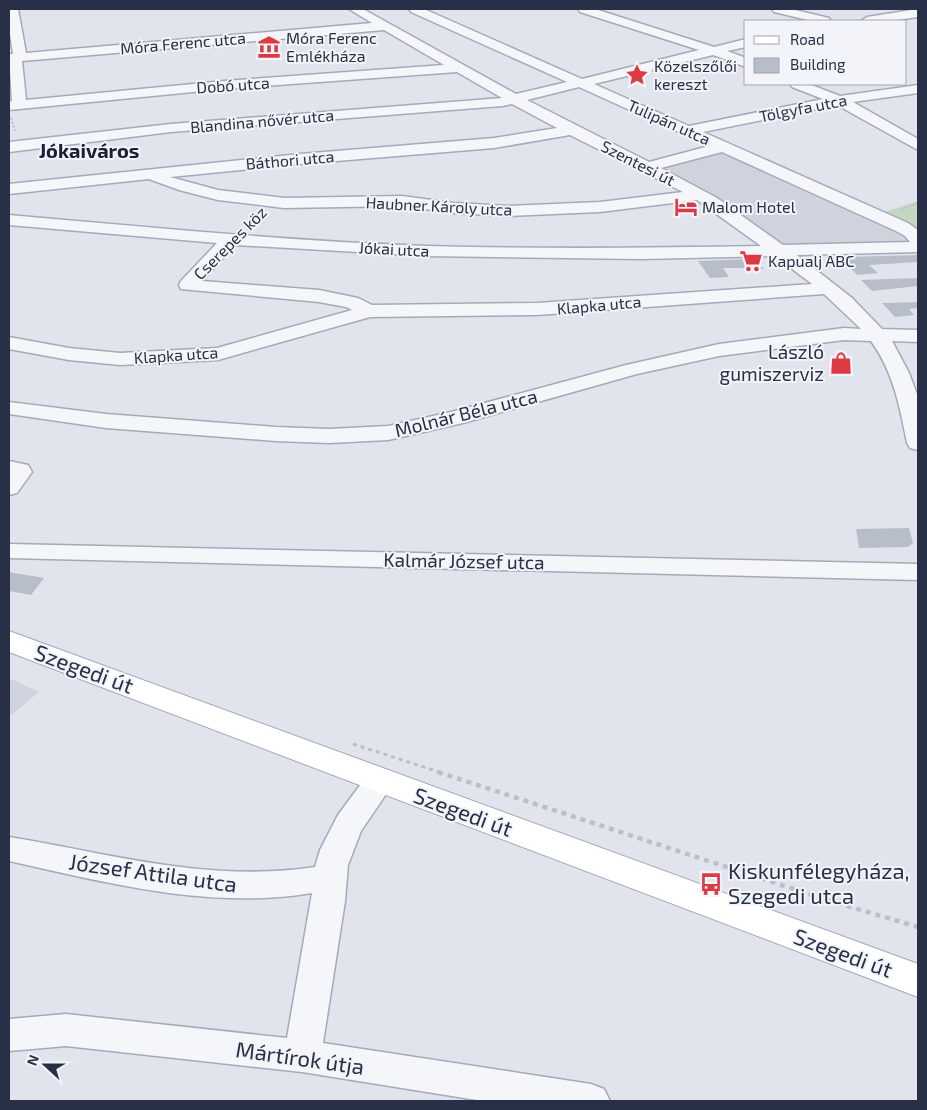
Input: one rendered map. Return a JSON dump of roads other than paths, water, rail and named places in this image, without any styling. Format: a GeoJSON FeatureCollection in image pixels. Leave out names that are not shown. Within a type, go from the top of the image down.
{"type":"FeatureCollection","features":[{"type":"Feature","properties":{"kind":"main road","name":"Szegedi út"},"geometry":{"type":"LineString","coordinates":[[9,640],[380,781],[918,981]]}},
{"type":"Feature","properties":{"kind":"street"},"geometry":{"type":"LineString","coordinates":[[12,9],[15,58],[13,109]]}},
{"type":"Feature","properties":{"kind":"street","name":"Szentesi út"},"geometry":{"type":"LineString","coordinates":[[355,9],[571,130],[700,196],[747,226],[829,288],[876,334],[892,357],[916,417],[918,443]]}},
{"type":"Feature","properties":{"kind":"street","name":"Tulipán utca"},"geometry":{"type":"LineString","coordinates":[[415,9],[894,223],[911,232],[918,241]]}},
{"type":"Feature","properties":{"kind":"street"},"geometry":{"type":"LineString","coordinates":[[584,9],[744,62]]}},
{"type":"Feature","properties":{"kind":"street"},"geometry":{"type":"LineString","coordinates":[[778,9],[821,20]]}},
{"type":"Feature","properties":{"kind":"street"},"geometry":{"type":"LineString","coordinates":[[873,20],[918,13]]}},
{"type":"Feature","properties":{"kind":"street","name":"Móra Ferenc utca"},"geometry":{"type":"LineString","coordinates":[[15,58],[386,26]]}},
{"type":"Feature","properties":{"kind":"street","name":"Blandina nővér utca"},"geometry":{"type":"LineString","coordinates":[[12,148],[180,127],[516,100],[744,44]]}},
{"type":"Feature","properties":{"kind":"street","name":"Dobó utca"},"geometry":{"type":"LineString","coordinates":[[13,109],[224,85],[458,68]]}},
{"type":"Feature","properties":{"kind":"street"},"geometry":{"type":"LineString","coordinates":[[800,85],[838,100],[918,145]]}},
{"type":"Feature","properties":{"kind":"street","name":"Tölgyfa utca"},"geometry":{"type":"LineString","coordinates":[[688,131],[838,100],[918,89]]}},
{"type":"Feature","properties":{"kind":"street","name":"Báthori utca"},"geometry":{"type":"LineString","coordinates":[[9,189],[300,159],[484,144],[571,130]]}},
{"type":"Feature","properties":{"kind":"street"},"geometry":{"type":"LineString","coordinates":[[646,167],[724,147]]}},
{"type":"Feature","properties":{"kind":"street","name":"Haubner Károly utca"},"geometry":{"type":"LineString","coordinates":[[149,175],[185,187],[218,195],[272,201],[402,201],[454,208],[508,211],[600,207],[700,196]]}},
{"type":"Feature","properties":{"kind":"street","name":"Jókai utca"},"geometry":{"type":"LineString","coordinates":[[9,220],[230,239],[426,251],[642,254],[781,252],[918,247]]}},
{"type":"Feature","properties":{"kind":"street","name":"Cserepes köz"},"geometry":{"type":"LineString","coordinates":[[188,285],[230,239]]}},
{"type":"Feature","properties":{"kind":"street","name":"Klapka utca"},"geometry":{"type":"LineString","coordinates":[[188,285],[319,296],[351,302],[368,311]]}},
{"type":"Feature","properties":{"kind":"street","name":"Klapka utca"},"geometry":{"type":"LineString","coordinates":[[9,343],[70,354],[120,359],[218,354],[368,311],[537,309],[829,288]]}},
{"type":"Feature","properties":{"kind":"street","name":"Molnár Béla utca"},"geometry":{"type":"LineString","coordinates":[[9,408],[106,421],[276,434],[329,436],[388,433],[454,418],[633,369],[719,350],[844,334],[918,336]]}},
{"type":"Feature","properties":{"kind":"street"},"geometry":{"type":"LineString","coordinates":[[9,468],[20,470],[20,472],[9,488]]}},
{"type":"Feature","properties":{"kind":"street","name":"Kalmár József utca"},"geometry":{"type":"LineString","coordinates":[[9,551],[918,572]]}},
{"type":"Feature","properties":{"kind":"street"},"geometry":{"type":"LineString","coordinates":[[302,1056],[328,902],[328,878],[333,856],[346,828],[380,781]]}},
{"type":"Feature","properties":{"kind":"street","name":"József Attila utca"},"geometry":{"type":"LineString","coordinates":[[9,849],[109,869],[214,885],[272,887],[328,878]]}},
{"type":"Feature","properties":{"kind":"street","name":"Mártírok útja"},"geometry":{"type":"LineString","coordinates":[[9,1035],[66,1030],[302,1056],[591,1101]]}},
{"type":"Feature","properties":{"kind":"place","name":"Móra Ferenc Emlékháza"},"geometry":{"type":"Point","coordinates":[269,47]}},
{"type":"Feature","properties":{"kind":"place","name":"Közelszőlői kereszt"},"geometry":{"type":"Point","coordinates":[637,75]}},
{"type":"Feature","properties":{"kind":"place","name":"Malom Hotel"},"geometry":{"type":"Point","coordinates":[686,207]}},
{"type":"Feature","properties":{"kind":"place","name":"Kapualj ABC"},"geometry":{"type":"Point","coordinates":[751,261]}},
{"type":"Feature","properties":{"kind":"place","name":"László gumiszerviz"},"geometry":{"type":"Point","coordinates":[841,363]}},
{"type":"Feature","properties":{"kind":"place","name":"Kiskunfélegyháza, Szegedi utca"},"geometry":{"type":"Point","coordinates":[711,884]}},
{"type":"Feature","properties":{"kind":"district","name":"Jókaiváros"},"geometry":{"type":"Point","coordinates":[89,151]}}]}
